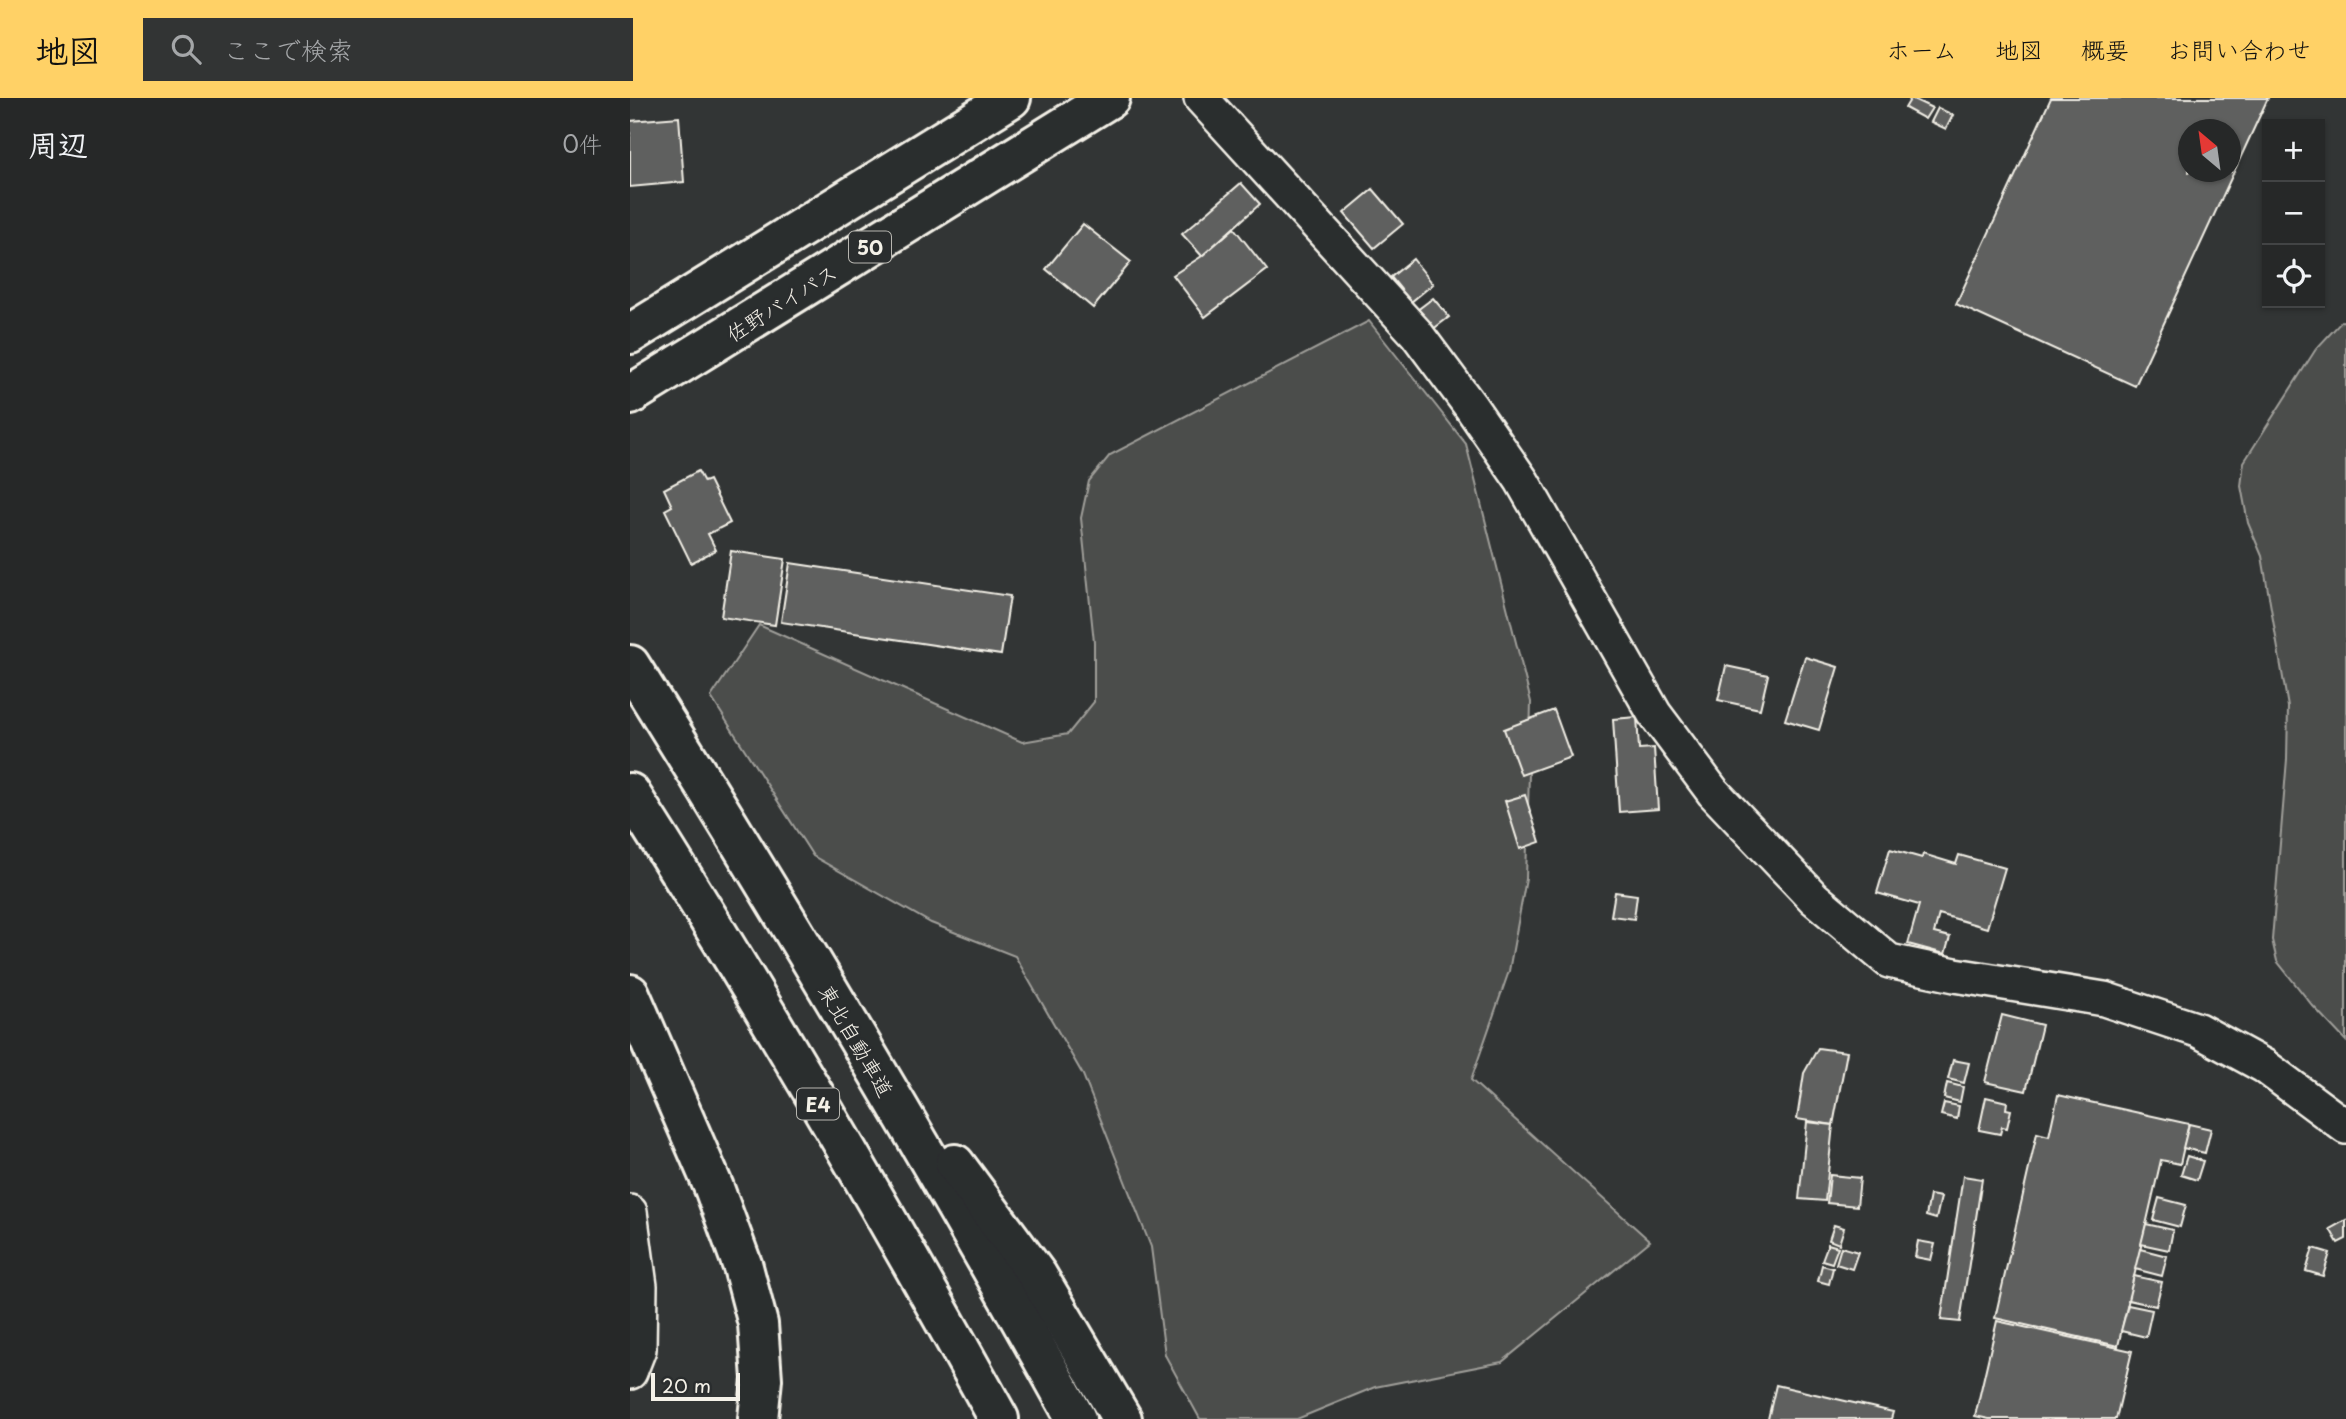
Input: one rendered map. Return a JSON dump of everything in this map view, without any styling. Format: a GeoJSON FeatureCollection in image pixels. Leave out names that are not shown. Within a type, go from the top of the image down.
{"type":"FeatureCollection","features":[{"type":"Feature","properties":{"kind":"highway","name":"50"},"geometry":{"type":"LineString","coordinates":[[630,334],[1011,98]]}},
{"type":"Feature","properties":{"kind":"highway","name":"佐野バイパス"},"geometry":{"type":"LineString","coordinates":[[630,395],[1110,98]]}},
{"type":"Feature","properties":{"kind":"highway","name":"東北自動車道"},"geometry":{"type":"LineString","coordinates":[[630,665],[828,990],[1008,1296],[1076,1419]]}},
{"type":"Feature","properties":{"kind":"highway","name":"E4"},"geometry":{"type":"LineString","coordinates":[[630,793],[771,1022],[999,1419]]}},
{"type":"Feature","properties":{"kind":"highway"},"geometry":{"type":"LineString","coordinates":[[828,990],[1037,1275],[1122,1419]]}},
{"type":"Feature","properties":{"kind":"highway"},"geometry":{"type":"LineString","coordinates":[[630,994],[714,1188],[743,1267],[758,1324],[762,1379],[758,1419]]}},
{"type":"Feature","properties":{"kind":"street"},"geometry":{"type":"LineString","coordinates":[[1201,98],[1416,333],[1522,481],[1654,713],[1713,792],[1814,898],[1889,961],[1955,975],[2104,999],[2197,1030],[2264,1066],[2346,1127]]}},
{"type":"Feature","properties":{"kind":"street"},"geometry":{"type":"LineString","coordinates":[[630,1212],[640,1286],[639,1349],[630,1372]]}},
{"type":"Feature","properties":{"kind":"shaded area"},"geometry":{"type":"Polygon","coordinates":[[[1369,321],[1466,444],[1531,702],[1526,879],[1509,971],[1471,1080],[1650,1241],[1502,1362],[1375,1387],[1297,1419],[1200,1419],[1165,1355],[1151,1247],[1083,1075],[1015,956],[931,923],[813,856],[711,697],[759,625],[1022,742],[1068,734],[1094,702],[1094,642],[1081,518],[1089,481],[1110,455],[1369,321]]]}},
{"type":"Feature","properties":{"kind":"shaded area"},"geometry":{"type":"Polygon","coordinates":[[[2342,321],[2346,322],[2346,1041],[2312,1005],[2277,961],[2272,940],[2287,759],[2288,707],[2262,556],[2248,523],[2241,486],[2244,462],[2316,349],[2342,321]]]}},
{"type":"Feature","properties":{"kind":"building"},"geometry":{"type":"Polygon","coordinates":[[[1911,98],[1932,108],[1925,119],[1905,108],[1911,98]]]}},
{"type":"Feature","properties":{"kind":"building"},"geometry":{"type":"Polygon","coordinates":[[[2051,98],[2268,98],[2241,156],[2241,119],[2178,119],[2178,182],[2229,182],[2135,386],[1956,304],[2051,98]]]}},
{"type":"Feature","properties":{"kind":"building"},"geometry":{"type":"Polygon","coordinates":[[[1938,108],[1953,115],[1946,129],[1931,122],[1938,108]]]}},
{"type":"Feature","properties":{"kind":"building"},"geometry":{"type":"Polygon","coordinates":[[[679,117],[684,182],[630,187],[630,121],[679,117]]]}},
{"type":"Feature","properties":{"kind":"building"},"geometry":{"type":"Polygon","coordinates":[[[1241,183],[1260,204],[1202,256],[1182,234],[1241,183]]]}},
{"type":"Feature","properties":{"kind":"building"},"geometry":{"type":"Polygon","coordinates":[[[1373,189],[1403,224],[1374,248],[1344,213],[1373,189]]]}},
{"type":"Feature","properties":{"kind":"building"},"geometry":{"type":"Polygon","coordinates":[[[1083,224],[1131,262],[1093,308],[1046,269],[1083,224]]]}},
{"type":"Feature","properties":{"kind":"building"},"geometry":{"type":"Polygon","coordinates":[[[1234,228],[1267,270],[1205,317],[1173,275],[1202,256],[1234,228]]]}},
{"type":"Feature","properties":{"kind":"building"},"geometry":{"type":"Polygon","coordinates":[[[1413,259],[1433,284],[1411,302],[1391,277],[1413,259]]]}},
{"type":"Feature","properties":{"kind":"building"},"geometry":{"type":"Polygon","coordinates":[[[1433,298],[1449,317],[1432,330],[1416,311],[1433,298]]]}},
{"type":"Feature","properties":{"kind":"building"},"geometry":{"type":"Polygon","coordinates":[[[698,471],[704,482],[709,480],[730,523],[708,534],[716,550],[691,563],[665,510],[672,506],[664,489],[698,471]]]}},
{"type":"Feature","properties":{"kind":"building"},"geometry":{"type":"Polygon","coordinates":[[[731,551],[785,559],[775,625],[721,617],[731,551]]]}},
{"type":"Feature","properties":{"kind":"building"},"geometry":{"type":"Polygon","coordinates":[[[790,563],[1010,596],[1001,655],[781,622],[790,563]]]}},
{"type":"Feature","properties":{"kind":"building"},"geometry":{"type":"Polygon","coordinates":[[[1805,657],[1838,667],[1819,730],[1785,720],[1805,657]]]}},
{"type":"Feature","properties":{"kind":"building"},"geometry":{"type":"Polygon","coordinates":[[[1726,666],[1768,675],[1760,709],[1718,700],[1726,666]]]}},
{"type":"Feature","properties":{"kind":"building"},"geometry":{"type":"Polygon","coordinates":[[[1554,710],[1571,757],[1521,775],[1504,729],[1554,710]]]}},
{"type":"Feature","properties":{"kind":"building"},"geometry":{"type":"Polygon","coordinates":[[[1637,717],[1639,749],[1654,748],[1658,809],[1619,812],[1613,719],[1637,717]]]}},
{"type":"Feature","properties":{"kind":"building"},"geometry":{"type":"Polygon","coordinates":[[[1525,795],[1540,842],[1520,849],[1505,801],[1525,795]]]}},
{"type":"Feature","properties":{"kind":"building"},"geometry":{"type":"Polygon","coordinates":[[[1890,849],[1922,858],[1923,854],[1956,864],[1959,855],[2005,868],[1987,928],[1939,914],[1934,933],[1950,937],[1945,954],[1908,944],[1919,905],[1877,893],[1890,849]]]}},
{"type":"Feature","properties":{"kind":"building"},"geometry":{"type":"Polygon","coordinates":[[[1615,892],[1637,895],[1634,919],[1611,916],[1615,892]]]}},
{"type":"Feature","properties":{"kind":"building"},"geometry":{"type":"Polygon","coordinates":[[[2002,1015],[2042,1025],[2026,1091],[1985,1082],[2002,1015]]]}},
{"type":"Feature","properties":{"kind":"building"},"geometry":{"type":"Polygon","coordinates":[[[1818,1048],[1847,1052],[1833,1125],[1797,1119],[1804,1073],[1818,1048]]]}},
{"type":"Feature","properties":{"kind":"building"},"geometry":{"type":"Polygon","coordinates":[[[1953,1060],[1969,1063],[1964,1083],[1948,1079],[1953,1060]]]}},
{"type":"Feature","properties":{"kind":"building"},"geometry":{"type":"Polygon","coordinates":[[[1947,1083],[1963,1087],[1960,1102],[1944,1098],[1947,1083]]]}},
{"type":"Feature","properties":{"kind":"building"},"geometry":{"type":"Polygon","coordinates":[[[2058,1095],[2189,1124],[2180,1164],[2161,1160],[2118,1346],[1995,1318],[2037,1133],[2049,1136],[2058,1095]]]}},
{"type":"Feature","properties":{"kind":"building"},"geometry":{"type":"Polygon","coordinates":[[[1986,1097],[2007,1102],[2006,1109],[2011,1110],[2007,1128],[2002,1127],[2000,1134],[1979,1130],[1986,1097]]]}},
{"type":"Feature","properties":{"kind":"building"},"geometry":{"type":"Polygon","coordinates":[[[1944,1103],[1959,1106],[1957,1119],[1941,1115],[1944,1103]]]}},
{"type":"Feature","properties":{"kind":"building"},"geometry":{"type":"Polygon","coordinates":[[[1807,1122],[1833,1125],[1825,1201],[1799,1199],[1807,1122]]]}},
{"type":"Feature","properties":{"kind":"building"},"geometry":{"type":"Polygon","coordinates":[[[2189,1124],[2211,1129],[2205,1153],[2183,1148],[2189,1124]]]}},
{"type":"Feature","properties":{"kind":"building"},"geometry":{"type":"Polygon","coordinates":[[[2187,1156],[2203,1161],[2197,1180],[2181,1175],[2187,1156]]]}},
{"type":"Feature","properties":{"kind":"building"},"geometry":{"type":"Polygon","coordinates":[[[1830,1175],[1860,1178],[1857,1206],[1827,1203],[1830,1175]]]}},
{"type":"Feature","properties":{"kind":"building"},"geometry":{"type":"Polygon","coordinates":[[[1963,1176],[1982,1179],[1960,1322],[1941,1320],[1963,1176]]]}},
{"type":"Feature","properties":{"kind":"building"},"geometry":{"type":"Polygon","coordinates":[[[1930,1195],[1941,1197],[1936,1219],[1926,1216],[1930,1195]]]}},
{"type":"Feature","properties":{"kind":"building"},"geometry":{"type":"Polygon","coordinates":[[[2159,1198],[2186,1205],[2180,1227],[2153,1220],[2159,1198]]]}},
{"type":"Feature","properties":{"kind":"building"},"geometry":{"type":"Polygon","coordinates":[[[2346,1220],[2346,1239],[2338,1243],[2330,1229],[2346,1220]]]}},
{"type":"Feature","properties":{"kind":"building"},"geometry":{"type":"Polygon","coordinates":[[[2146,1224],[2173,1230],[2169,1250],[2141,1244],[2146,1224]]]}},
{"type":"Feature","properties":{"kind":"building"},"geometry":{"type":"Polygon","coordinates":[[[1834,1225],[1844,1228],[1839,1244],[1829,1240],[1834,1225]]]}},
{"type":"Feature","properties":{"kind":"building"},"geometry":{"type":"Polygon","coordinates":[[[1918,1241],[1935,1244],[1931,1260],[1915,1257],[1918,1241]]]}},
{"type":"Feature","properties":{"kind":"building"},"geometry":{"type":"Polygon","coordinates":[[[1828,1244],[1838,1247],[1832,1263],[1822,1260],[1828,1244]]]}},
{"type":"Feature","properties":{"kind":"building"},"geometry":{"type":"Polygon","coordinates":[[[1841,1247],[1858,1252],[1852,1269],[1836,1264],[1841,1247]]]}},
{"type":"Feature","properties":{"kind":"building"},"geometry":{"type":"Polygon","coordinates":[[[2313,1248],[2330,1253],[2323,1276],[2306,1271],[2313,1248]]]}},
{"type":"Feature","properties":{"kind":"building"},"geometry":{"type":"Polygon","coordinates":[[[2140,1249],[2167,1256],[2162,1276],[2135,1269],[2140,1249]]]}},
{"type":"Feature","properties":{"kind":"building"},"geometry":{"type":"Polygon","coordinates":[[[1822,1265],[1833,1268],[1829,1284],[1818,1281],[1822,1265]]]}},
{"type":"Feature","properties":{"kind":"building"},"geometry":{"type":"Polygon","coordinates":[[[2134,1276],[2162,1282],[2156,1306],[2128,1300],[2134,1276]]]}},
{"type":"Feature","properties":{"kind":"building"},"geometry":{"type":"Polygon","coordinates":[[[2128,1305],[2152,1310],[2146,1337],[2121,1331],[2128,1305]]]}},
{"type":"Feature","properties":{"kind":"building"},"geometry":{"type":"Polygon","coordinates":[[[1997,1321],[2132,1351],[2116,1419],[1989,1419],[1975,1416],[1997,1321]]]}},
{"type":"Feature","properties":{"kind":"building"},"geometry":{"type":"Polygon","coordinates":[[[1776,1385],[1893,1412],[1891,1419],[1768,1419],[1776,1385]]]}}]}
